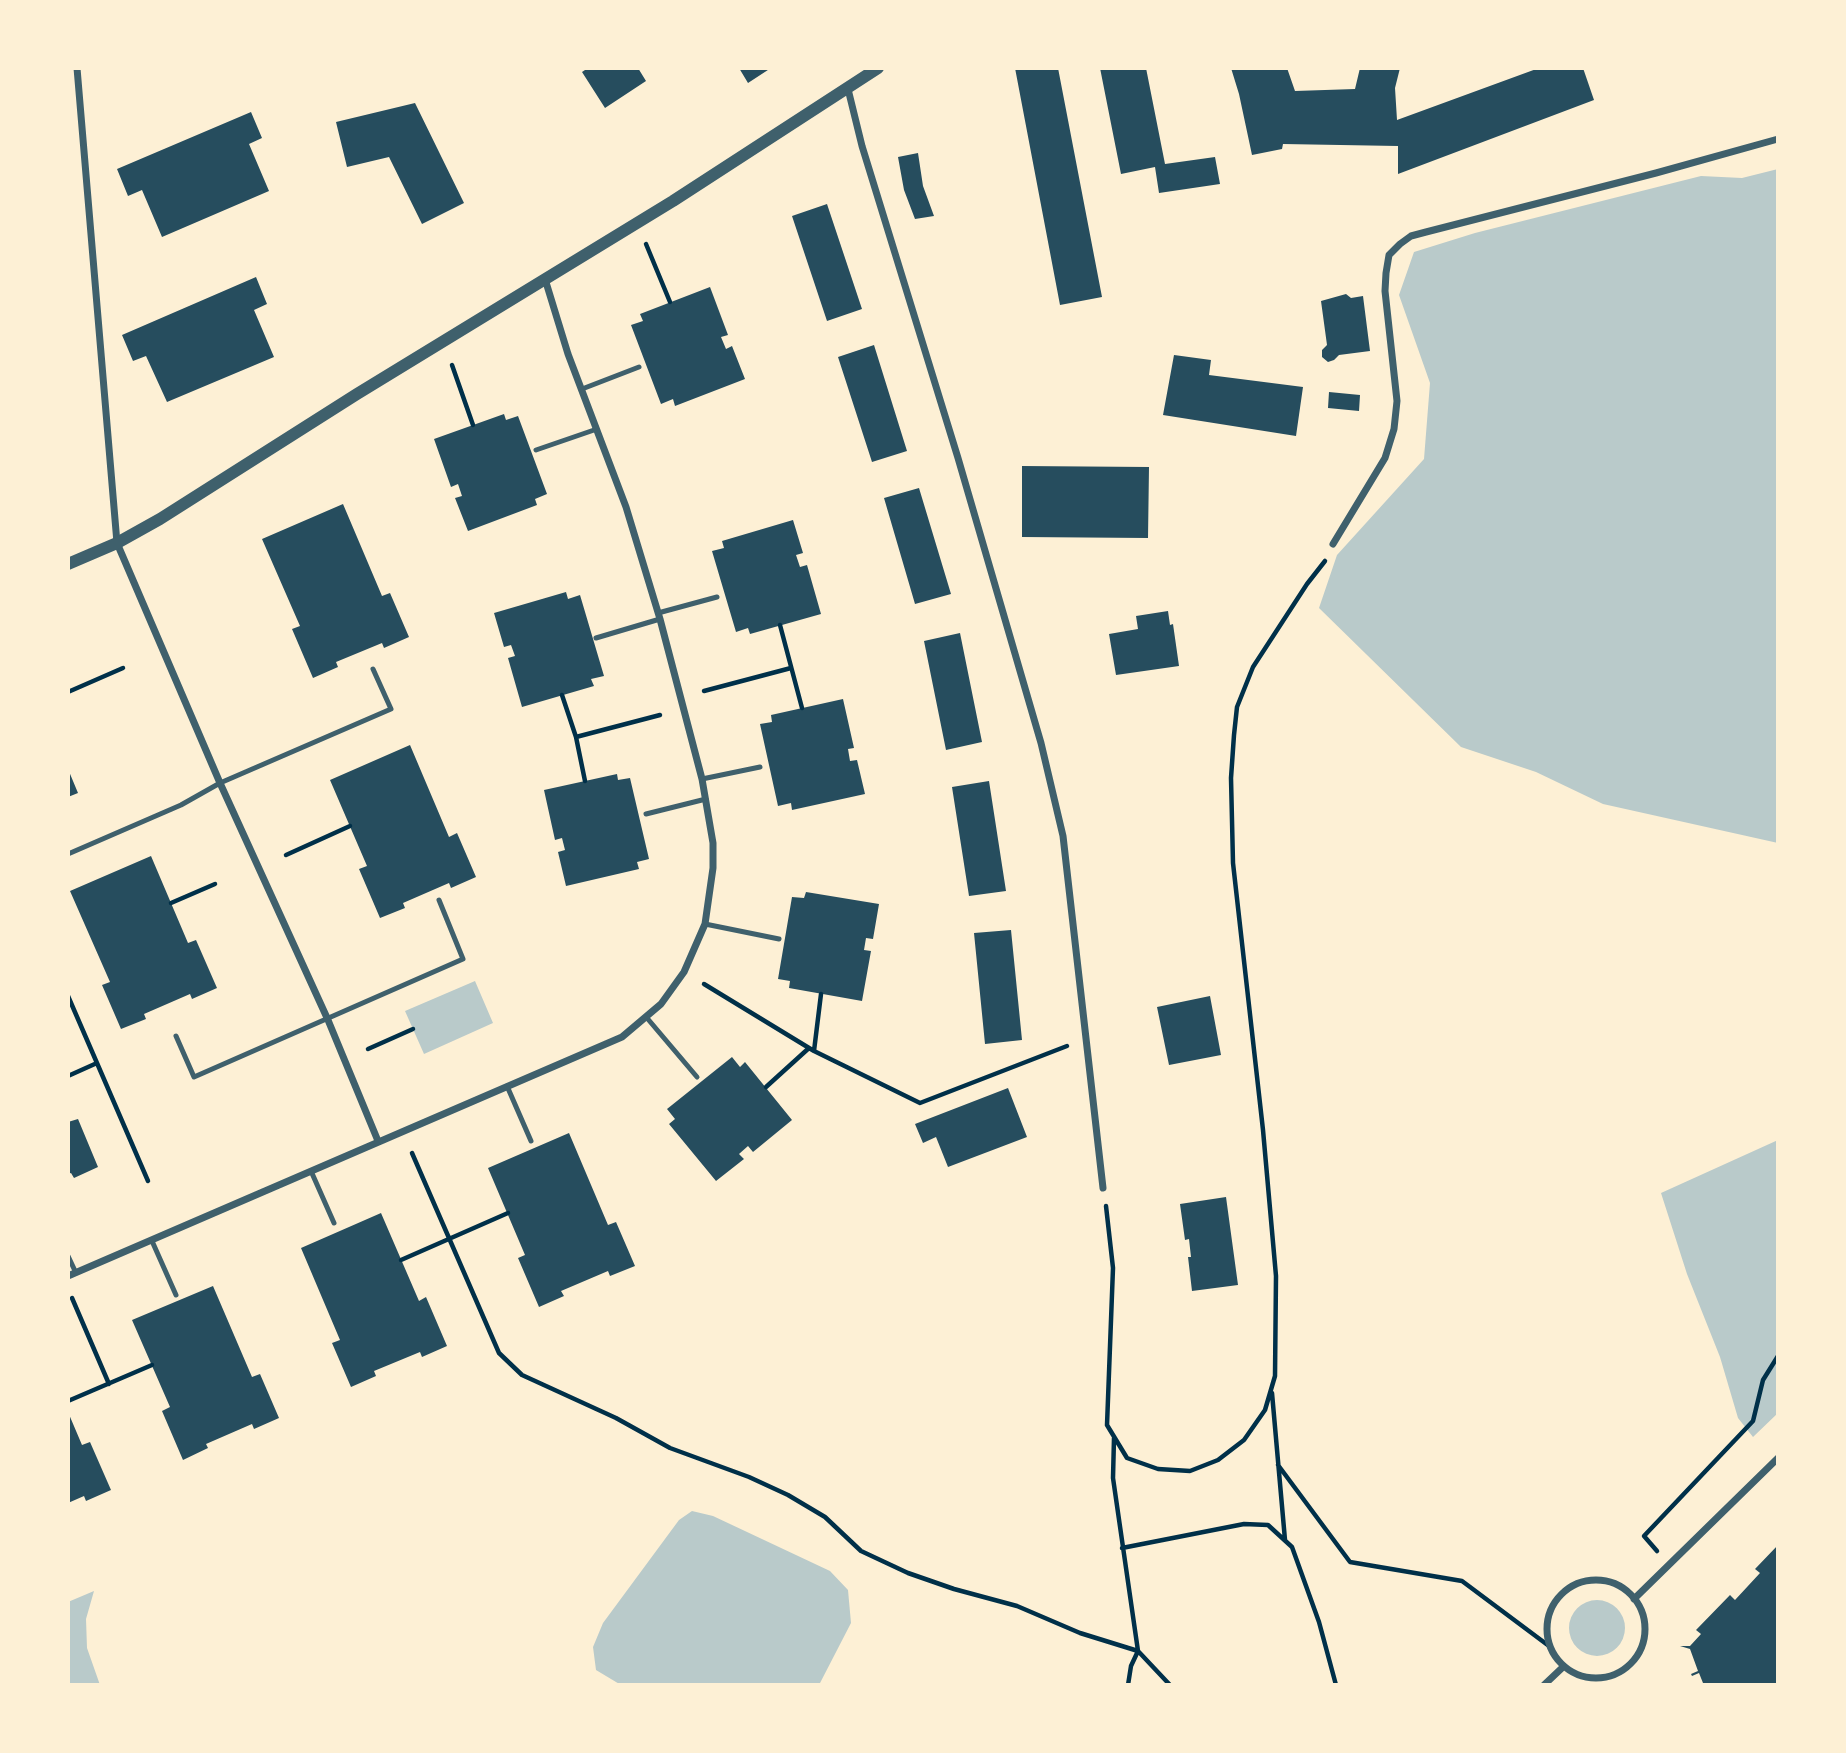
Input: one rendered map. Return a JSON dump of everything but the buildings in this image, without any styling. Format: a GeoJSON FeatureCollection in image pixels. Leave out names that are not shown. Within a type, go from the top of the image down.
{"type":"FeatureCollection","features":[{"type":"Feature","properties":{"kind":"street"},"geometry":{"type":"LineString","coordinates":[[77,68],[117,543],[220,783],[328,1020],[378,1141]]}},
{"type":"Feature","properties":{"kind":"street"},"geometry":{"type":"LineString","coordinates":[[68,564],[117,543],[160,519],[673,201],[877,68]]}},
{"type":"Feature","properties":{"kind":"street"},"geometry":{"type":"LineString","coordinates":[[848,89],[862,146],[958,458],[1041,743],[1063,836],[1103,1188]]}},
{"type":"Feature","properties":{"kind":"street"},"geometry":{"type":"LineString","coordinates":[[1333,544],[1385,458],[1394,429],[1397,401],[1385,291],[1389,254],[1411,236],[1778,139]]}},
{"type":"Feature","properties":{"kind":"street"},"geometry":{"type":"LineString","coordinates":[[72,1275],[622,1037],[647,1018],[667,997],[684,972],[705,924],[714,855],[702,779],[659,616],[626,507],[545,279]]}},
{"type":"Feature","properties":{"kind":"street"},"geometry":{"type":"LineString","coordinates":[[1634,1599],[1778,1458]]}},
{"type":"Feature","properties":{"kind":"street"},"geometry":{"type":"LineString","coordinates":[[1595,1580],[1617,1586],[1634,1599],[1642,1611],[1644,1638],[1640,1651],[1632,1662],[1611,1681],[1577,1675],[1563,1667],[1553,1656],[1546,1627],[1556,1600],[1567,1589],[1595,1580]]}},
{"type":"Feature","properties":{"kind":"street"},"geometry":{"type":"LineString","coordinates":[[1544,1685],[1563,1667]]}},
{"type":"Feature","properties":{"kind":"lane"},"geometry":{"type":"LineString","coordinates":[[582,389],[639,368]]}},
{"type":"Feature","properties":{"kind":"lane"},"geometry":{"type":"LineString","coordinates":[[536,450],[597,429]]}},
{"type":"Feature","properties":{"kind":"lane"},"geometry":{"type":"LineString","coordinates":[[596,638],[717,597]]}},
{"type":"Feature","properties":{"kind":"lane"},"geometry":{"type":"LineString","coordinates":[[68,854],[181,805],[220,783],[391,709],[373,669]]}},
{"type":"Feature","properties":{"kind":"lane"},"geometry":{"type":"LineString","coordinates":[[702,779],[760,767]]}},
{"type":"Feature","properties":{"kind":"lane"},"geometry":{"type":"LineString","coordinates":[[646,814],[706,799]]}},
{"type":"Feature","properties":{"kind":"lane"},"geometry":{"type":"LineString","coordinates":[[176,1036],[194,1077],[463,959],[439,900]]}},
{"type":"Feature","properties":{"kind":"lane"},"geometry":{"type":"LineString","coordinates":[[705,924],[779,939]]}},
{"type":"Feature","properties":{"kind":"lane"},"geometry":{"type":"LineString","coordinates":[[647,1018],[697,1077]]}},
{"type":"Feature","properties":{"kind":"lane"},"geometry":{"type":"LineString","coordinates":[[507,1086],[531,1141]]}},
{"type":"Feature","properties":{"kind":"lane"},"geometry":{"type":"LineString","coordinates":[[311,1171],[334,1223]]}},
{"type":"Feature","properties":{"kind":"lane"},"geometry":{"type":"LineString","coordinates":[[152,1241],[176,1295]]}},
{"type":"Feature","properties":{"kind":"lane"},"geometry":{"type":"LineString","coordinates":[[68,1256],[72,1275]]}},
{"type":"Feature","properties":{"kind":"path"},"geometry":{"type":"LineString","coordinates":[[646,244],[670,302]]}},
{"type":"Feature","properties":{"kind":"path"},"geometry":{"type":"LineString","coordinates":[[452,365],[473,425]]}},
{"type":"Feature","properties":{"kind":"path"},"geometry":{"type":"LineString","coordinates":[[1103,1188],[1113,1268],[1107,1425],[1127,1458],[1158,1469],[1190,1471],[1218,1460],[1244,1440],[1265,1410],[1275,1376],[1276,1276],[1263,1130],[1233,863],[1231,778],[1237,707],[1253,667],[1307,584],[1326,560],[1333,544]]}},
{"type":"Feature","properties":{"kind":"path"},"geometry":{"type":"LineString","coordinates":[[780,625],[802,708]]}},
{"type":"Feature","properties":{"kind":"path"},"geometry":{"type":"LineString","coordinates":[[68,692],[123,668]]}},
{"type":"Feature","properties":{"kind":"path"},"geometry":{"type":"LineString","coordinates":[[704,691],[791,668]]}},
{"type":"Feature","properties":{"kind":"path"},"geometry":{"type":"LineString","coordinates":[[562,695],[576,737],[585,781]]}},
{"type":"Feature","properties":{"kind":"path"},"geometry":{"type":"LineString","coordinates":[[576,737],[660,715]]}},
{"type":"Feature","properties":{"kind":"path"},"geometry":{"type":"LineString","coordinates":[[286,855],[349,826]]}},
{"type":"Feature","properties":{"kind":"path"},"geometry":{"type":"LineString","coordinates":[[171,903],[215,884]]}},
{"type":"Feature","properties":{"kind":"path"},"geometry":{"type":"LineString","coordinates":[[704,984],[812,1049],[920,1103],[1087,1038]]}},
{"type":"Feature","properties":{"kind":"path"},"geometry":{"type":"LineString","coordinates":[[766,1087],[812,1049],[821,994]]}},
{"type":"Feature","properties":{"kind":"path"},"geometry":{"type":"LineString","coordinates":[[68,996],[148,1181]]}},
{"type":"Feature","properties":{"kind":"path"},"geometry":{"type":"LineString","coordinates":[[368,1049],[413,1029]]}},
{"type":"Feature","properties":{"kind":"path"},"geometry":{"type":"LineString","coordinates":[[68,1076],[97,1063]]}},
{"type":"Feature","properties":{"kind":"path"},"geometry":{"type":"LineString","coordinates":[[412,1153],[499,1353],[522,1375],[616,1418],[670,1448],[749,1477],[788,1495],[825,1517],[861,1551],[908,1573],[1017,1606],[1080,1633],[1138,1651],[1170,1685]]}},
{"type":"Feature","properties":{"kind":"path"},"geometry":{"type":"LineString","coordinates":[[401,1260],[508,1213]]}},
{"type":"Feature","properties":{"kind":"path"},"geometry":{"type":"LineString","coordinates":[[72,1298],[109,1384]]}},
{"type":"Feature","properties":{"kind":"path"},"geometry":{"type":"LineString","coordinates":[[1669,1566],[1644,1536],[1752,1421],[1763,1380],[1778,1356]]}},
{"type":"Feature","properties":{"kind":"path"},"geometry":{"type":"LineString","coordinates":[[68,1401],[152,1365]]}},
{"type":"Feature","properties":{"kind":"path"},"geometry":{"type":"LineString","coordinates":[[1272,1389],[1285,1541]]}},
{"type":"Feature","properties":{"kind":"path"},"geometry":{"type":"LineString","coordinates":[[1114,1437],[1113,1478],[1138,1651],[1128,1685]]}},
{"type":"Feature","properties":{"kind":"path"},"geometry":{"type":"LineString","coordinates":[[1278,1465],[1350,1562],[1462,1581],[1549,1646]]}},
{"type":"Feature","properties":{"kind":"path"},"geometry":{"type":"LineString","coordinates":[[1122,1548],[1244,1524],[1268,1525],[1292,1547],[1314,1609],[1336,1685]]}},
{"type":"Feature","properties":{"kind":"shaded area"},"geometry":{"type":"Polygon","coordinates":[[[1778,169],[1778,843],[1603,804],[1536,772],[1461,747],[1319,608],[1337,555],[1424,459],[1430,383],[1399,295],[1414,252],[1475,233],[1701,176],[1742,178],[1778,169]]]}},
{"type":"Feature","properties":{"kind":"shaded area"},"geometry":{"type":"Polygon","coordinates":[[[475,981],[493,1023],[424,1054],[405,1011],[475,981]]]}},
{"type":"Feature","properties":{"kind":"shaded area"},"geometry":{"type":"Polygon","coordinates":[[[1778,1140],[1778,1413],[1753,1437],[1738,1418],[1720,1357],[1687,1274],[1661,1193],[1778,1140]]]}},
{"type":"Feature","properties":{"kind":"shaded area"},"geometry":{"type":"Polygon","coordinates":[[[692,1511],[713,1516],[830,1571],[848,1590],[851,1623],[819,1685],[621,1685],[596,1670],[593,1647],[603,1623],[679,1520],[692,1511]]]}},
{"type":"Feature","properties":{"kind":"shaded area"},"geometry":{"type":"Polygon","coordinates":[[[94,1591],[86,1619],[87,1648],[100,1685],[68,1685],[68,1602],[94,1591]]]}},
{"type":"Feature","properties":{"kind":"shaded area"},"geometry":{"type":"Polygon","coordinates":[[[1591,1600],[1603,1600],[1613,1604],[1621,1612],[1625,1628],[1621,1644],[1613,1652],[1603,1656],[1591,1656],[1581,1652],[1573,1644],[1569,1634],[1569,1622],[1573,1612],[1581,1604],[1591,1600]]]}}]}
